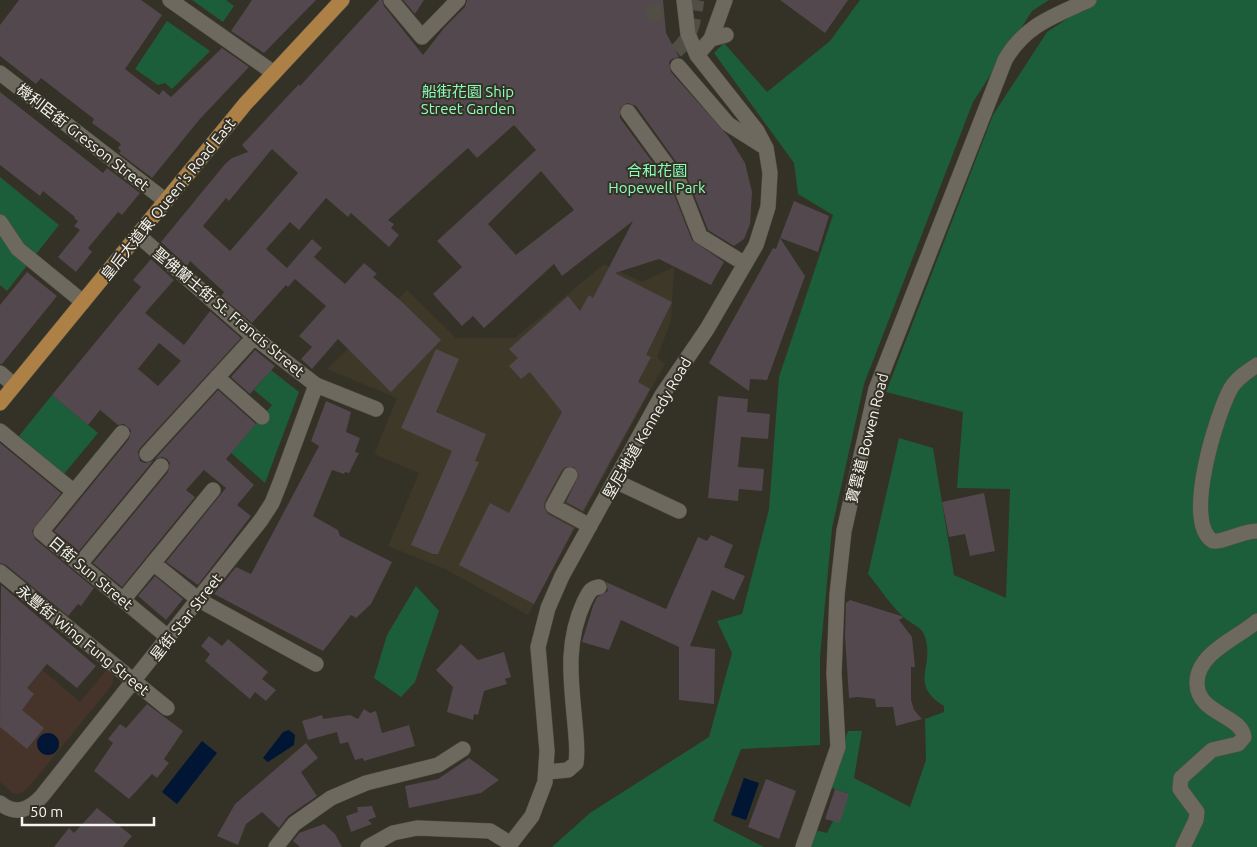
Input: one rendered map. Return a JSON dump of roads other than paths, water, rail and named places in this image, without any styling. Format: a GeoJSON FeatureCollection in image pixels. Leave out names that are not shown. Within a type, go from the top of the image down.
{"type":"FeatureCollection","features":[{"type":"Feature","properties":{"kind":"main road","name":"皇后大道東 Queen's Road East"},"geometry":{"type":"LineString","coordinates":[[0,402],[274,73],[342,0]]}},
{"type":"Feature","properties":{"kind":"street"},"geometry":{"type":"LineString","coordinates":[[170,0],[274,73]]}},
{"type":"Feature","properties":{"kind":"street"},"geometry":{"type":"LineString","coordinates":[[391,0],[422,37],[458,0]]}},
{"type":"Feature","properties":{"kind":"street","name":"堅尼地道 Kennedy Road"},"geometry":{"type":"LineString","coordinates":[[509,846],[538,804],[547,772],[539,660],[540,637],[554,592],[662,395],[707,329],[764,227],[770,197],[770,173],[766,148],[758,131],[697,55],[688,34],[684,0]]}},
{"type":"Feature","properties":{"kind":"street"},"geometry":{"type":"LineString","coordinates":[[697,55],[711,39],[725,0]]}},
{"type":"Feature","properties":{"kind":"street","name":"寶雲道 Bowen Road"},"geometry":{"type":"LineString","coordinates":[[803,847],[838,747],[834,673],[837,595],[844,531],[876,389],[1005,60],[1019,39],[1034,26],[1089,0]]}},
{"type":"Feature","properties":{"kind":"street"},"geometry":{"type":"LineString","coordinates":[[711,39],[726,35]]}},
{"type":"Feature","properties":{"kind":"street"},"geometry":{"type":"LineString","coordinates":[[678,66],[728,124],[766,148]]}},
{"type":"Feature","properties":{"kind":"street","name":"機利臣街 Gresson Street"},"geometry":{"type":"LineString","coordinates":[[0,73],[166,201]]}},
{"type":"Feature","properties":{"kind":"street"},"geometry":{"type":"LineString","coordinates":[[628,112],[678,182],[700,236],[745,264]]}},
{"type":"Feature","properties":{"kind":"street"},"geometry":{"type":"LineString","coordinates":[[0,222],[18,248],[83,302]]}},
{"type":"Feature","properties":{"kind":"street","name":"聖佛蘭士街 St. Francis Street"},"geometry":{"type":"LineString","coordinates":[[139,236],[254,336],[316,385],[376,409]]}},
{"type":"Feature","properties":{"kind":"street"},"geometry":{"type":"LineString","coordinates":[[147,454],[254,336]]}},
{"type":"Feature","properties":{"kind":"street"},"geometry":{"type":"LineString","coordinates":[[1257,365],[1241,377],[1230,390],[1209,452],[1200,503],[1203,531],[1213,541],[1219,541],[1240,532],[1257,531]]}},
{"type":"Feature","properties":{"kind":"street"},"geometry":{"type":"LineString","coordinates":[[0,373],[14,385]]}},
{"type":"Feature","properties":{"kind":"street"},"geometry":{"type":"LineString","coordinates":[[217,377],[262,417]]}},
{"type":"Feature","properties":{"kind":"street","name":"星街 Star Street"},"geometry":{"type":"LineString","coordinates":[[4,806],[22,810],[34,804],[135,682],[272,503],[316,385]]}},
{"type":"Feature","properties":{"kind":"street"},"geometry":{"type":"LineString","coordinates":[[0,431],[67,486]]}},
{"type":"Feature","properties":{"kind":"street","name":"日街 Sun Street"},"geometry":{"type":"LineString","coordinates":[[122,433],[41,532],[169,638]]}},
{"type":"Feature","properties":{"kind":"street"},"geometry":{"type":"LineString","coordinates":[[80,564],[161,466]]}},
{"type":"Feature","properties":{"kind":"street"},"geometry":{"type":"LineString","coordinates":[[570,475],[553,506],[590,526]]}},
{"type":"Feature","properties":{"kind":"street"},"geometry":{"type":"LineString","coordinates":[[615,481],[680,511]]}},
{"type":"Feature","properties":{"kind":"street"},"geometry":{"type":"LineString","coordinates":[[123,600],[213,490]]}},
{"type":"Feature","properties":{"kind":"street"},"geometry":{"type":"LineString","coordinates":[[153,563],[199,600],[316,664]]}},
{"type":"Feature","properties":{"kind":"street","name":"永豐街 Wing Fung Street"},"geometry":{"type":"LineString","coordinates":[[0,572],[167,708]]}},
{"type":"Feature","properties":{"kind":"street"},"geometry":{"type":"LineString","coordinates":[[547,772],[568,770],[576,763],[570,645],[575,623],[589,592],[593,587],[598,587]]}},
{"type":"Feature","properties":{"kind":"street"},"geometry":{"type":"LineString","coordinates":[[1183,847],[1197,814],[1196,807],[1180,789],[1181,778],[1212,750],[1238,744],[1244,737],[1239,726],[1217,713],[1203,699],[1197,684],[1199,672],[1211,655],[1257,621]]}},
{"type":"Feature","properties":{"kind":"street"},"geometry":{"type":"LineString","coordinates":[[276,847],[294,824],[331,798],[366,784],[438,764],[463,750]]}},
{"type":"Feature","properties":{"kind":"street"},"geometry":{"type":"LineString","coordinates":[[368,847],[393,833],[417,828],[490,831],[509,846]]}},
{"type":"Feature","properties":{"kind":"water"},"geometry":{"type":"Polygon","coordinates":[[[289,730],[295,735],[294,745],[268,762],[263,758],[283,732],[289,730]]]}},
{"type":"Feature","properties":{"kind":"water"},"geometry":{"type":"Polygon","coordinates":[[[48,733],[56,736],[59,744],[56,752],[48,755],[40,752],[37,744],[40,736],[48,733]]]}},
{"type":"Feature","properties":{"kind":"water"},"geometry":{"type":"Polygon","coordinates":[[[202,741],[217,753],[177,804],[162,792],[202,741]]]}},
{"type":"Feature","properties":{"kind":"water"},"geometry":{"type":"Polygon","coordinates":[[[744,778],[759,783],[746,820],[731,815],[744,778]]]}},
{"type":"Feature","properties":{"kind":"tunnel"},"geometry":{"type":"LineString","coordinates":[[654,0],[654,20]]}},
{"type":"Feature","properties":{"kind":"tunnel"},"geometry":{"type":"LineString","coordinates":[[676,51],[682,46],[689,34],[697,0]]}},
{"type":"Feature","properties":{"kind":"park label","name":"船街花園 Ship Street Garden"},"geometry":{"type":"Point","coordinates":[468,100]}},
{"type":"Feature","properties":{"kind":"park label","name":"合和花園 Hopewell Park"},"geometry":{"type":"Point","coordinates":[657,178]}}]}
